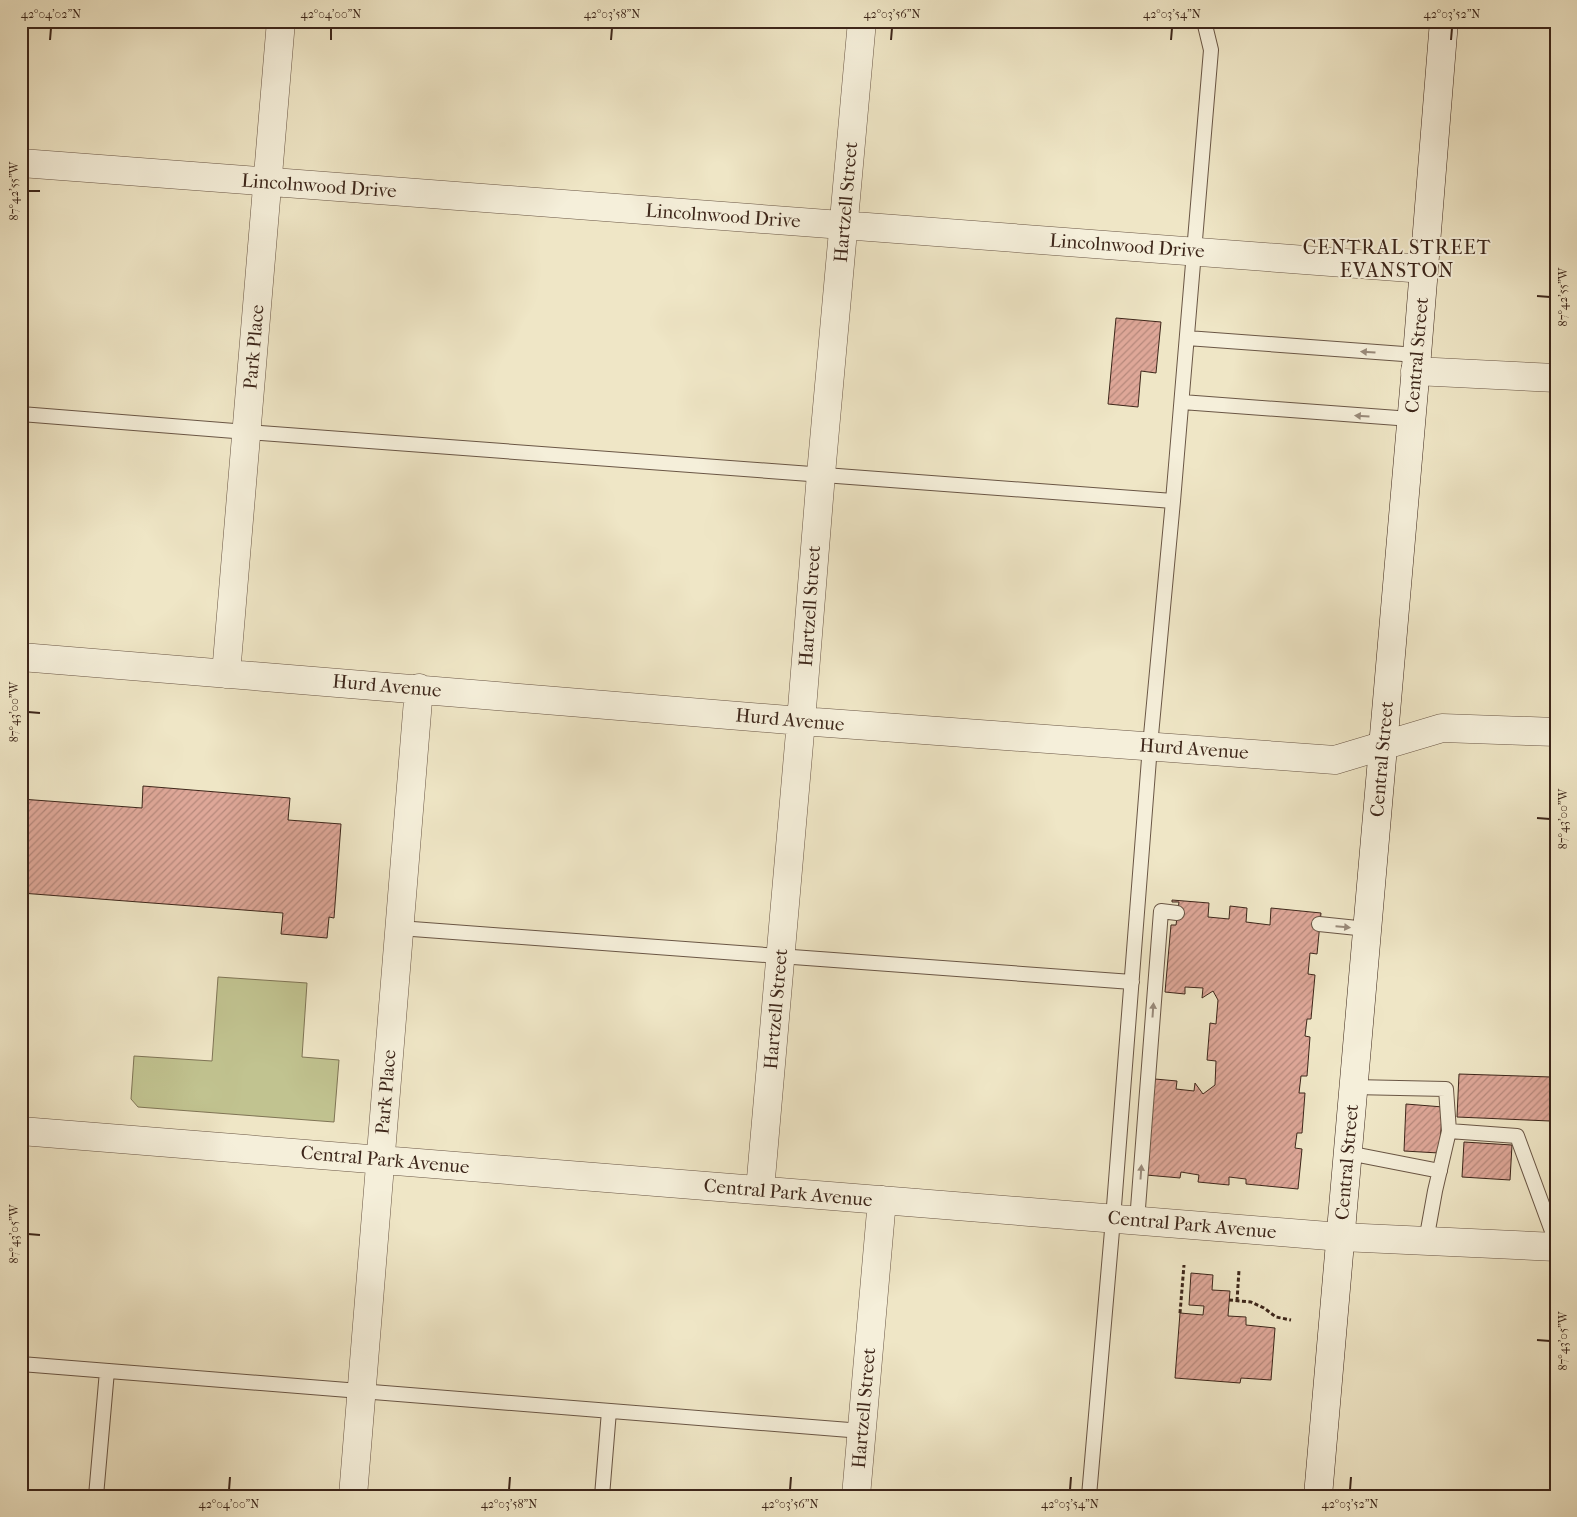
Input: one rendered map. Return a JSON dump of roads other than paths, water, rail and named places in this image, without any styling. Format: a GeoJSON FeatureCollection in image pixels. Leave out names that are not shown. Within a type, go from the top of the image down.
{"type":"FeatureCollection","features":[{"type":"Feature","properties":{"kind":"street","name":"Park Place"},"geometry":{"type":"LineString","coordinates":[[226,674],[281,21]]}},
{"type":"Feature","properties":{"kind":"street","name":"Hartzell Street"},"geometry":{"type":"LineString","coordinates":[[760,1190],[862,21]]}},
{"type":"Feature","properties":{"kind":"street","name":"Central Street"},"geometry":{"type":"LineString","coordinates":[[1318,1496],[1444,21]]}},
{"type":"Feature","properties":{"kind":"street","name":"Lincolnwood Drive"},"geometry":{"type":"LineString","coordinates":[[21,164],[1424,269]]}},
{"type":"Feature","properties":{"kind":"street"},"geometry":{"type":"LineString","coordinates":[[1416,363],[1556,378]]}},
{"type":"Feature","properties":{"kind":"street","name":"Hurd Avenue"},"geometry":{"type":"LineString","coordinates":[[21,657],[419,688],[801,721],[1335,760],[1442,728],[1556,732]]}},
{"type":"Feature","properties":{"kind":"street","name":"Park Place"},"geometry":{"type":"LineString","coordinates":[[353,1496],[419,688]]}},
{"type":"Feature","properties":{"kind":"street","name":"Central Park Avenue"},"geometry":{"type":"LineString","coordinates":[[21,1131],[1341,1237],[1556,1247]]}},
{"type":"Feature","properties":{"kind":"street","name":"Hartzell Street"},"geometry":{"type":"LineString","coordinates":[[856,1496],[882,1200]]}},
{"type":"Feature","properties":{"kind":"lane"},"geometry":{"type":"LineString","coordinates":[[1125,1220],[1132,982],[1150,746],[1182,402],[1211,50],[1204,21]]}},
{"type":"Feature","properties":{"kind":"lane"},"geometry":{"type":"LineString","coordinates":[[1187,338],[1416,363]]}},
{"type":"Feature","properties":{"kind":"lane"},"geometry":{"type":"LineString","coordinates":[[1182,402],[1411,419]]}},
{"type":"Feature","properties":{"kind":"lane"},"geometry":{"type":"LineString","coordinates":[[21,414],[1173,501]]}},
{"type":"Feature","properties":{"kind":"lane"},"geometry":{"type":"LineString","coordinates":[[1088,1496],[1125,1220],[1161,911],[1177,912]]}},
{"type":"Feature","properties":{"kind":"lane"},"geometry":{"type":"LineString","coordinates":[[1319,924],[1367,929]]}},
{"type":"Feature","properties":{"kind":"lane"},"geometry":{"type":"LineString","coordinates":[[400,928],[1132,982]]}},
{"type":"Feature","properties":{"kind":"lane"},"geometry":{"type":"LineString","coordinates":[[1353,1087],[1446,1089],[1449,1132],[1426,1241]]}},
{"type":"Feature","properties":{"kind":"lane"},"geometry":{"type":"LineString","coordinates":[[1449,1132],[1517,1136],[1556,1242]]}},
{"type":"Feature","properties":{"kind":"lane"},"geometry":{"type":"LineString","coordinates":[[1348,1153],[1440,1171]]}},
{"type":"Feature","properties":{"kind":"lane"},"geometry":{"type":"LineString","coordinates":[[21,1364],[862,1431]]}},
{"type":"Feature","properties":{"kind":"lane"},"geometry":{"type":"LineString","coordinates":[[96,1496],[107,1371]]}},
{"type":"Feature","properties":{"kind":"lane"},"geometry":{"type":"LineString","coordinates":[[602,1496],[609,1411]]}},
{"type":"Feature","properties":{"kind":"district","name":"CENTRAL STREET EVANSTON"},"geometry":{"type":"Point","coordinates":[1397,258]}}]}
